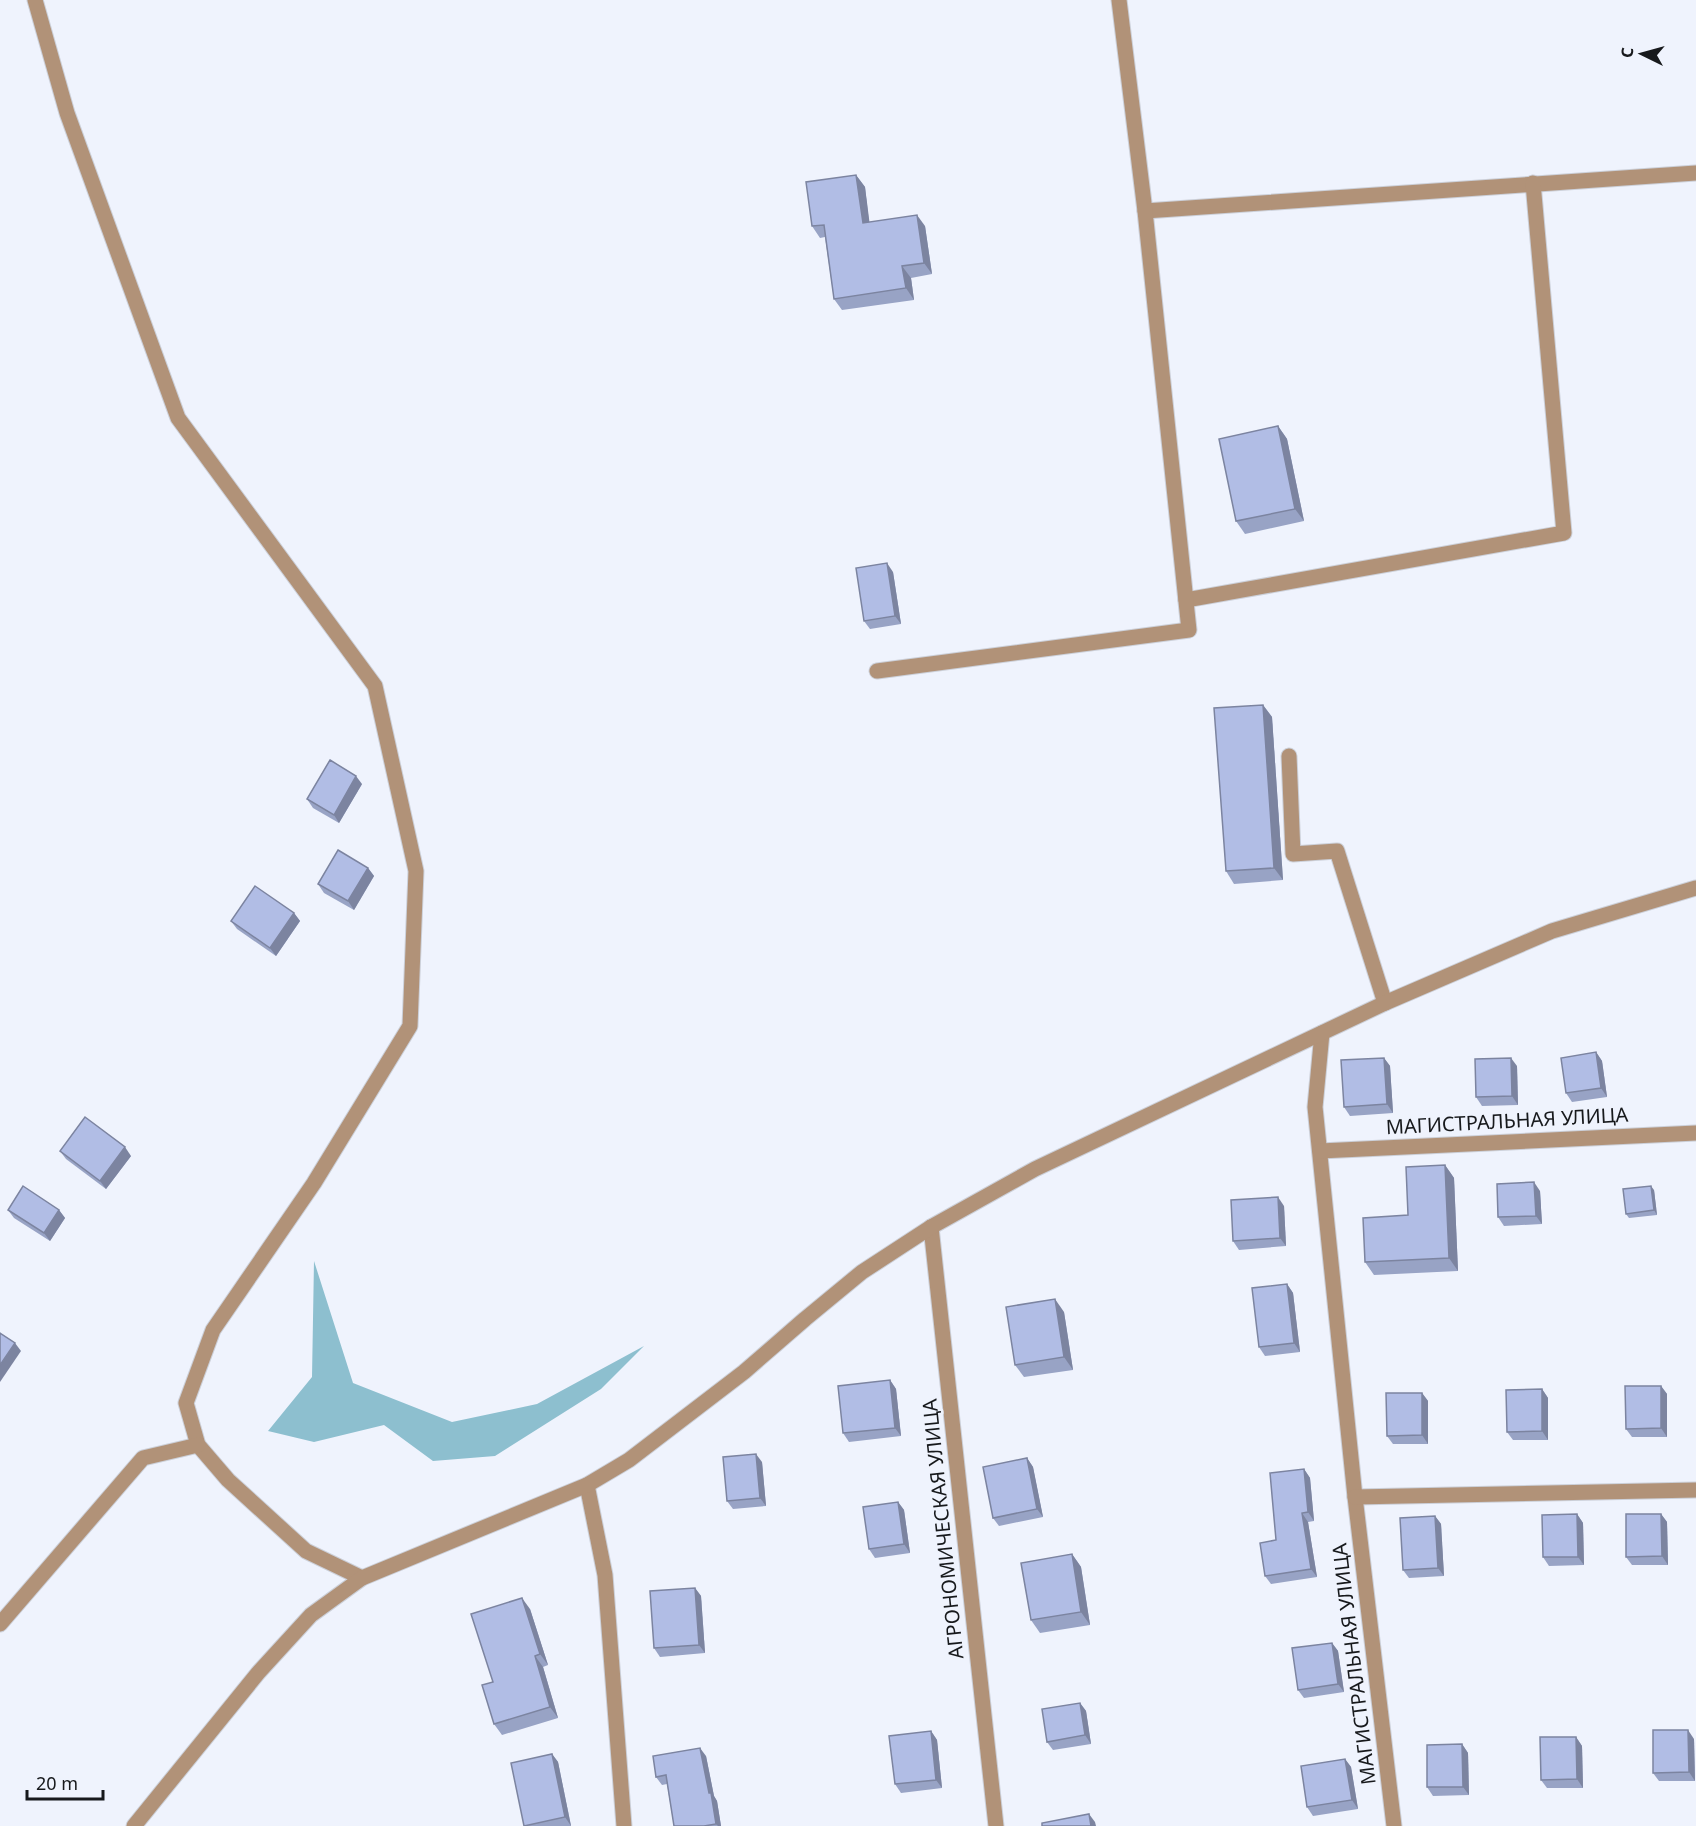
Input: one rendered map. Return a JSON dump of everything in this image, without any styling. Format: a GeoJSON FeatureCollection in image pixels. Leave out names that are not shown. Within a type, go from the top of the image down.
{"type":"FeatureCollection","features":[{"type":"Feature","properties":{"kind":"street"},"geometry":{"type":"LineString","coordinates":[[35,0],[67,113],[178,418],[375,686],[416,871],[410,1026],[314,1183],[213,1330],[186,1403],[198,1445],[228,1480],[306,1551],[362,1578]]}},
{"type":"Feature","properties":{"kind":"street"},"geometry":{"type":"LineString","coordinates":[[877,671],[1189,630],[1145,211],[1119,0]]}},
{"type":"Feature","properties":{"kind":"street"},"geometry":{"type":"LineString","coordinates":[[1145,211],[1696,172]]}},
{"type":"Feature","properties":{"kind":"street"},"geometry":{"type":"LineString","coordinates":[[1186,600],[1564,533],[1533,183]]}},
{"type":"Feature","properties":{"kind":"street"},"geometry":{"type":"LineString","coordinates":[[1289,756],[1293,854],[1338,851],[1384,1002]]}},
{"type":"Feature","properties":{"kind":"street"},"geometry":{"type":"LineString","coordinates":[[135,1826],[266,1665],[311,1615],[362,1578],[586,1485],[629,1460],[744,1372],[862,1272],[931,1227],[1035,1169],[1384,1002],[1552,931],[1696,888]]}},
{"type":"Feature","properties":{"kind":"street","name":"МАГИСТРАЛЬНАЯ УЛИЦА"},"geometry":{"type":"LineString","coordinates":[[1322,1033],[1316,1107],[1355,1497],[1394,1826]]}},
{"type":"Feature","properties":{"kind":"street","name":"МАГИСТРАЛЬНАЯ УЛИЦА"},"geometry":{"type":"LineString","coordinates":[[1320,1151],[1696,1133]]}},
{"type":"Feature","properties":{"kind":"street","name":"АГРОНОМИЧЕСКАЯ УЛИЦА"},"geometry":{"type":"LineString","coordinates":[[931,1227],[996,1826]]}},
{"type":"Feature","properties":{"kind":"street"},"geometry":{"type":"LineString","coordinates":[[0,1624],[143,1458],[198,1445]]}},
{"type":"Feature","properties":{"kind":"street"},"geometry":{"type":"LineString","coordinates":[[586,1485],[605,1575],[624,1826]]}},
{"type":"Feature","properties":{"kind":"street"},"geometry":{"type":"LineString","coordinates":[[1355,1497],[1696,1490]]}},
{"type":"Feature","properties":{"kind":"water"},"geometry":{"type":"Polygon","coordinates":[[[314,1261],[353,1383],[452,1422],[537,1404],[644,1346],[601,1389],[495,1456],[433,1461],[384,1425],[314,1442],[268,1431],[312,1377],[314,1261]]]}},
{"type":"Feature","properties":{"kind":"building"},"geometry":{"type":"Polygon","coordinates":[[[856,175],[863,223],[917,215],[924,263],[902,266],[906,288],[834,299],[824,225],[812,226],[806,182],[856,175]]]}},
{"type":"Feature","properties":{"kind":"building"},"geometry":{"type":"Polygon","coordinates":[[[1278,426],[1295,509],[1236,521],[1219,439],[1278,426]]]}},
{"type":"Feature","properties":{"kind":"building"},"geometry":{"type":"Polygon","coordinates":[[[887,563],[895,616],[864,621],[856,568],[887,563]]]}},
{"type":"Feature","properties":{"kind":"building"},"geometry":{"type":"Polygon","coordinates":[[[1263,705],[1274,868],[1226,871],[1214,708],[1263,705]]]}},
{"type":"Feature","properties":{"kind":"building"},"geometry":{"type":"Polygon","coordinates":[[[330,760],[356,776],[334,815],[307,799],[330,760]]]}},
{"type":"Feature","properties":{"kind":"building"},"geometry":{"type":"Polygon","coordinates":[[[338,850],[368,868],[348,901],[318,884],[338,850]]]}},
{"type":"Feature","properties":{"kind":"building"},"geometry":{"type":"Polygon","coordinates":[[[255,886],[294,913],[270,948],[231,921],[255,886]]]}},
{"type":"Feature","properties":{"kind":"building"},"geometry":{"type":"Polygon","coordinates":[[[1596,1052],[1601,1088],[1566,1093],[1561,1058],[1596,1052]]]}},
{"type":"Feature","properties":{"kind":"building"},"geometry":{"type":"Polygon","coordinates":[[[1384,1058],[1387,1104],[1344,1107],[1341,1060],[1384,1058]]]}},
{"type":"Feature","properties":{"kind":"building"},"geometry":{"type":"Polygon","coordinates":[[[1511,1058],[1512,1096],[1476,1097],[1475,1059],[1511,1058]]]}},
{"type":"Feature","properties":{"kind":"building"},"geometry":{"type":"Polygon","coordinates":[[[85,1117],[125,1147],[100,1181],[60,1151],[85,1117]]]}},
{"type":"Feature","properties":{"kind":"building"},"geometry":{"type":"Polygon","coordinates":[[[1445,1165],[1449,1258],[1365,1262],[1363,1218],[1408,1215],[1406,1167],[1445,1165]]]}},
{"type":"Feature","properties":{"kind":"building"},"geometry":{"type":"Polygon","coordinates":[[[1534,1182],[1536,1216],[1498,1217],[1497,1184],[1534,1182]]]}},
{"type":"Feature","properties":{"kind":"building"},"geometry":{"type":"Polygon","coordinates":[[[23,1186],[59,1210],[44,1233],[8,1210],[23,1186]]]}},
{"type":"Feature","properties":{"kind":"building"},"geometry":{"type":"Polygon","coordinates":[[[1651,1186],[1654,1210],[1626,1214],[1623,1189],[1651,1186]]]}},
{"type":"Feature","properties":{"kind":"building"},"geometry":{"type":"Polygon","coordinates":[[[1278,1197],[1280,1238],[1233,1241],[1231,1200],[1278,1197]]]}},
{"type":"Feature","properties":{"kind":"building"},"geometry":{"type":"Polygon","coordinates":[[[1287,1284],[1294,1343],[1259,1347],[1252,1288],[1287,1284]]]}},
{"type":"Feature","properties":{"kind":"building"},"geometry":{"type":"Polygon","coordinates":[[[1055,1299],[1064,1357],[1015,1365],[1006,1307],[1055,1299]]]}},
{"type":"Feature","properties":{"kind":"building"},"geometry":{"type":"Polygon","coordinates":[[[0,1333],[15,1343],[0,1365],[0,1333]]]}},
{"type":"Feature","properties":{"kind":"building"},"geometry":{"type":"Polygon","coordinates":[[[890,1380],[895,1428],[843,1433],[838,1386],[890,1380]]]}},
{"type":"Feature","properties":{"kind":"building"},"geometry":{"type":"Polygon","coordinates":[[[1625,1386],[1661,1386],[1661,1428],[1626,1429],[1625,1386]]]}},
{"type":"Feature","properties":{"kind":"building"},"geometry":{"type":"Polygon","coordinates":[[[1542,1389],[1542,1431],[1507,1432],[1506,1390],[1542,1389]]]}},
{"type":"Feature","properties":{"kind":"building"},"geometry":{"type":"Polygon","coordinates":[[[1386,1393],[1422,1393],[1422,1435],[1387,1436],[1386,1393]]]}},
{"type":"Feature","properties":{"kind":"building"},"geometry":{"type":"Polygon","coordinates":[[[756,1454],[760,1498],[727,1501],[723,1457],[756,1454]]]}},
{"type":"Feature","properties":{"kind":"building"},"geometry":{"type":"Polygon","coordinates":[[[1027,1458],[1037,1509],[993,1518],[983,1467],[1027,1458]]]}},
{"type":"Feature","properties":{"kind":"building"},"geometry":{"type":"Polygon","coordinates":[[[1304,1469],[1308,1512],[1302,1513],[1311,1569],[1265,1576],[1260,1543],[1276,1540],[1270,1473],[1304,1469]]]}},
{"type":"Feature","properties":{"kind":"building"},"geometry":{"type":"Polygon","coordinates":[[[898,1502],[904,1544],[869,1549],[863,1507],[898,1502]]]}},
{"type":"Feature","properties":{"kind":"building"},"geometry":{"type":"Polygon","coordinates":[[[1577,1514],[1578,1557],[1543,1557],[1542,1515],[1577,1514]]]}},
{"type":"Feature","properties":{"kind":"building"},"geometry":{"type":"Polygon","coordinates":[[[1626,1514],[1661,1514],[1662,1556],[1626,1557],[1626,1514]]]}},
{"type":"Feature","properties":{"kind":"building"},"geometry":{"type":"Polygon","coordinates":[[[1435,1516],[1438,1568],[1403,1570],[1400,1518],[1435,1516]]]}},
{"type":"Feature","properties":{"kind":"building"},"geometry":{"type":"Polygon","coordinates":[[[1072,1554],[1081,1612],[1031,1620],[1021,1563],[1072,1554]]]}},
{"type":"Feature","properties":{"kind":"building"},"geometry":{"type":"Polygon","coordinates":[[[695,1588],[699,1645],[654,1648],[650,1591],[695,1588]]]}},
{"type":"Feature","properties":{"kind":"building"},"geometry":{"type":"Polygon","coordinates":[[[522,1598],[540,1654],[535,1656],[550,1707],[494,1724],[482,1685],[493,1682],[471,1614],[522,1598]]]}},
{"type":"Feature","properties":{"kind":"building"},"geometry":{"type":"Polygon","coordinates":[[[1332,1643],[1338,1684],[1298,1690],[1292,1648],[1332,1643]]]}},
{"type":"Feature","properties":{"kind":"building"},"geometry":{"type":"Polygon","coordinates":[[[1080,1703],[1085,1735],[1047,1742],[1042,1709],[1080,1703]]]}},
{"type":"Feature","properties":{"kind":"building"},"geometry":{"type":"Polygon","coordinates":[[[1653,1730],[1688,1730],[1689,1772],[1653,1773],[1653,1730]]]}},
{"type":"Feature","properties":{"kind":"building"},"geometry":{"type":"Polygon","coordinates":[[[931,1731],[936,1780],[895,1784],[889,1736],[931,1731]]]}},
{"type":"Feature","properties":{"kind":"building"},"geometry":{"type":"Polygon","coordinates":[[[1540,1737],[1576,1737],[1577,1779],[1541,1780],[1540,1737]]]}},
{"type":"Feature","properties":{"kind":"building"},"geometry":{"type":"Polygon","coordinates":[[[1462,1744],[1463,1787],[1427,1787],[1427,1745],[1462,1744]]]}},
{"type":"Feature","properties":{"kind":"building"},"geometry":{"type":"Polygon","coordinates":[[[700,1748],[716,1824],[674,1826],[666,1775],[656,1777],[653,1756],[700,1748]]]}},
{"type":"Feature","properties":{"kind":"building"},"geometry":{"type":"Polygon","coordinates":[[[552,1754],[565,1817],[524,1826],[511,1763],[552,1754]]]}},
{"type":"Feature","properties":{"kind":"building"},"geometry":{"type":"Polygon","coordinates":[[[1345,1759],[1352,1800],[1307,1807],[1301,1766],[1345,1759]]]}},
{"type":"Feature","properties":{"kind":"building"},"geometry":{"type":"Polygon","coordinates":[[[1089,1814],[1091,1826],[1042,1826],[1042,1823],[1089,1814]]]}}]}
